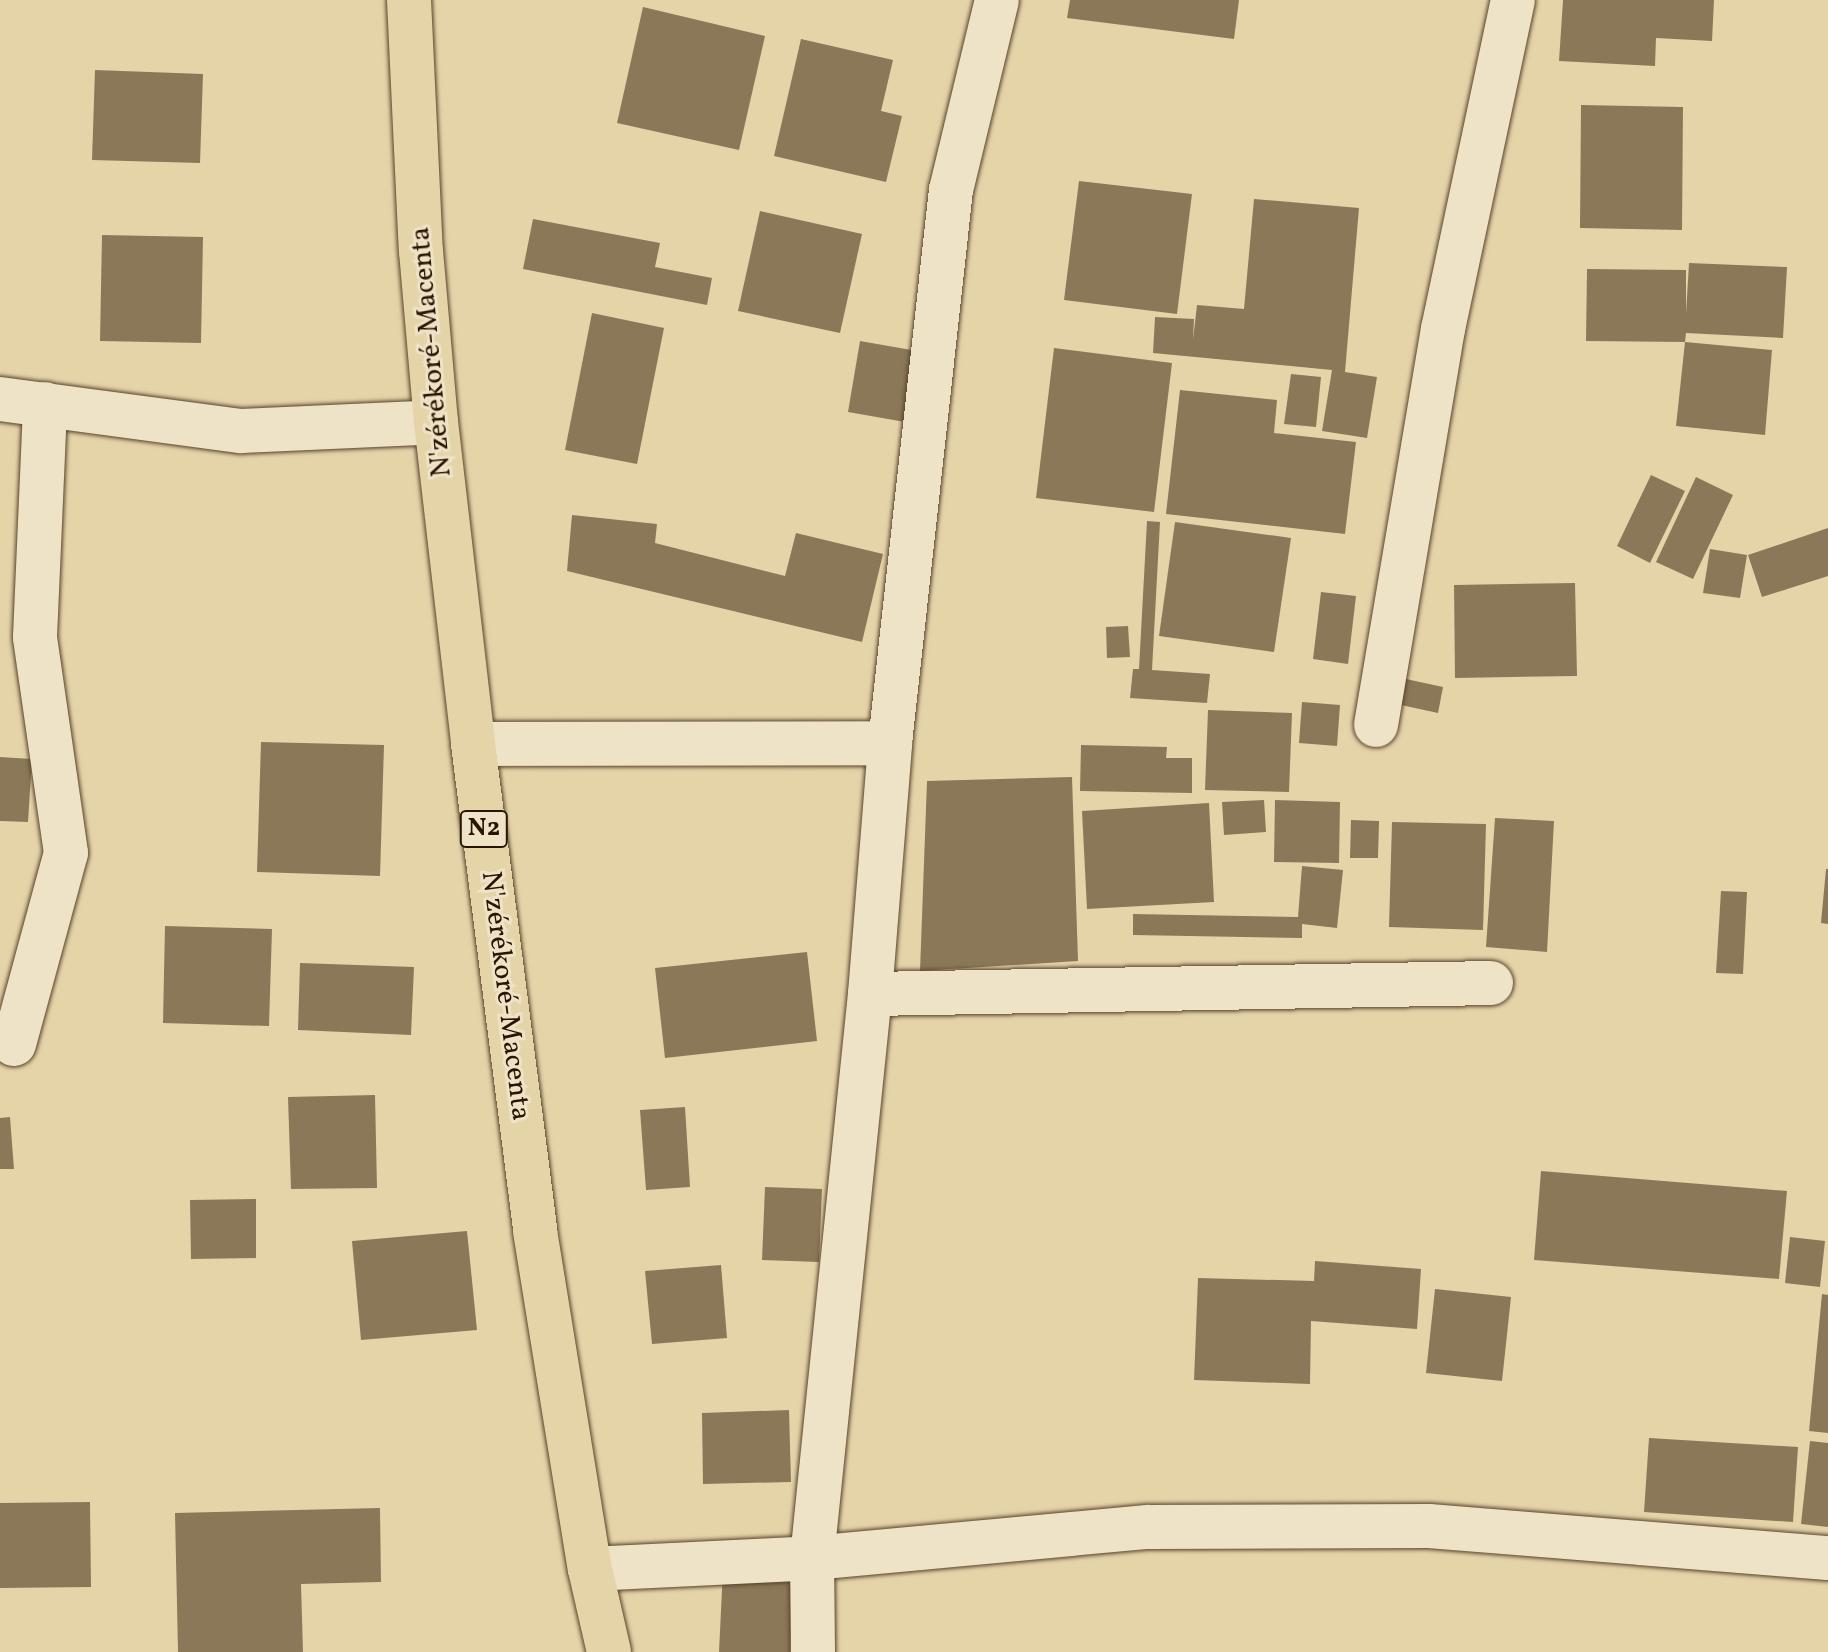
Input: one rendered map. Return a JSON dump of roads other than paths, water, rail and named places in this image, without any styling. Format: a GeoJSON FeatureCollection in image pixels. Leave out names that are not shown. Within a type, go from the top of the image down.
{"type":"FeatureCollection","features":[{"type":"Feature","properties":{"kind":"highway","name":"N'zérékoré-Macenta"},"geometry":{"type":"LineString","coordinates":[[409,0],[421,251],[436,422],[473,744],[535,1231],[590,1569],[609,1652]]}},
{"type":"Feature","properties":{"kind":"street"},"geometry":{"type":"LineString","coordinates":[[813,1652],[812,1558],[870,994],[890,743],[951,190],[997,0]]}},
{"type":"Feature","properties":{"kind":"street"},"geometry":{"type":"LineString","coordinates":[[1376,725],[1443,329],[1513,0]]}},
{"type":"Feature","properties":{"kind":"street"},"geometry":{"type":"LineString","coordinates":[[0,399],[241,431],[436,422]]}},
{"type":"Feature","properties":{"kind":"street"},"geometry":{"type":"LineString","coordinates":[[14,1044],[66,853],[35,637],[45,404]]}},
{"type":"Feature","properties":{"kind":"street"},"geometry":{"type":"LineString","coordinates":[[473,744],[890,743]]}},
{"type":"Feature","properties":{"kind":"street"},"geometry":{"type":"LineString","coordinates":[[870,994],[1491,983]]}},
{"type":"Feature","properties":{"kind":"street"},"geometry":{"type":"LineString","coordinates":[[590,1569],[812,1558],[1148,1527],[1413,1526],[1828,1558]]}}]}
